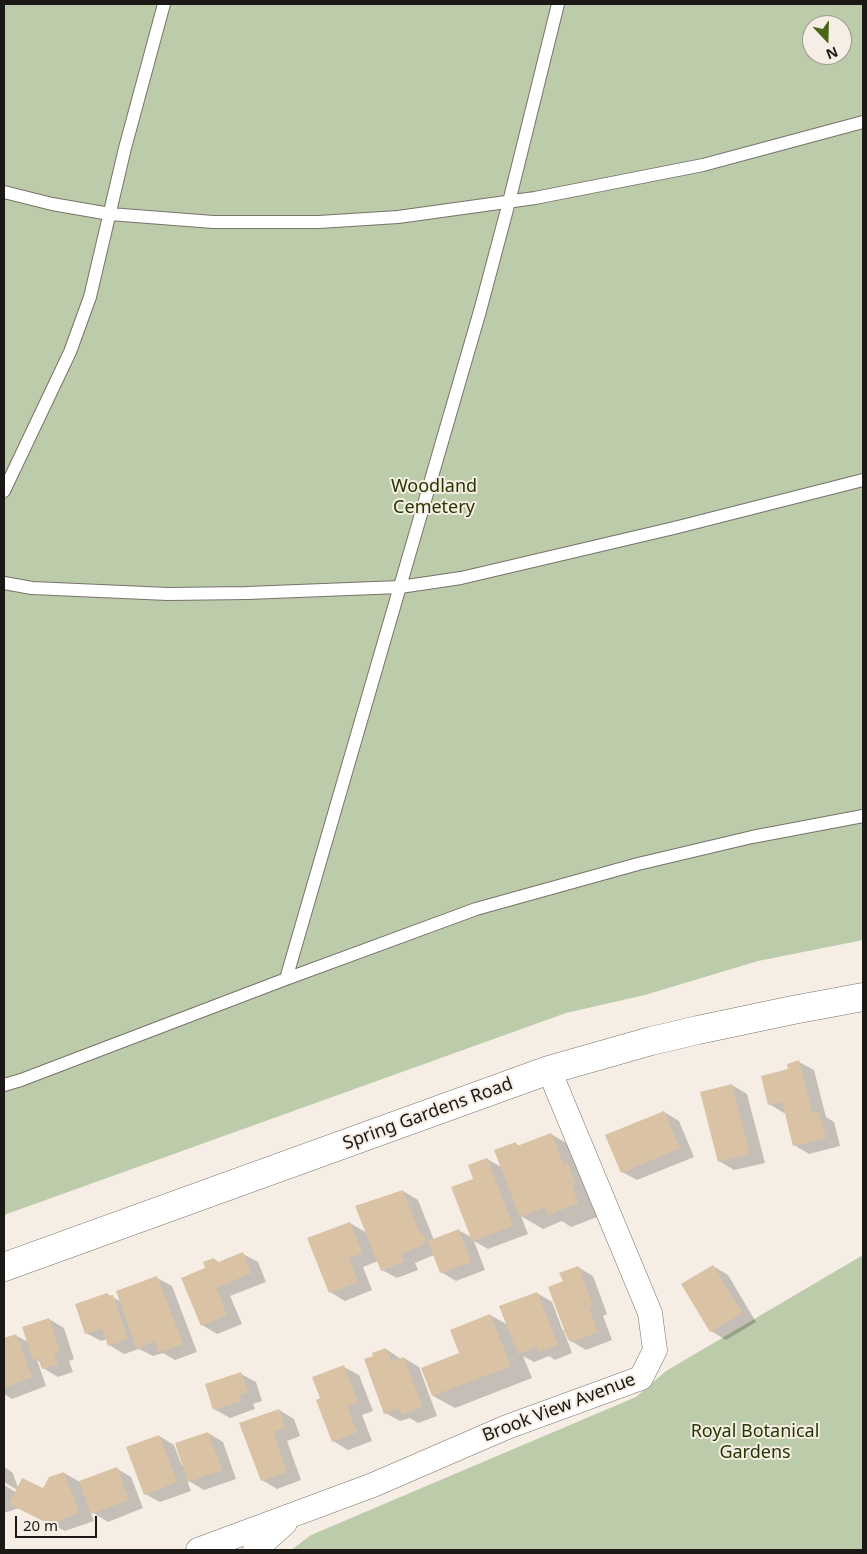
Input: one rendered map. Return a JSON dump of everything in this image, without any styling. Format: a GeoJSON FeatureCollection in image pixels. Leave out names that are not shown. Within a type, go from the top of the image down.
{"type":"FeatureCollection","features":[{"type":"Feature","properties":{"kind":"street","name":"Spring Gardens Road"},"geometry":{"type":"LineString","coordinates":[[4,1267],[549,1070],[651,1041],[698,1030],[863,997]]}},
{"type":"Feature","properties":{"kind":"street","name":"Brook View Avenue"},"geometry":{"type":"LineString","coordinates":[[198,1550],[373,1485],[507,1427],[641,1378],[656,1350],[650,1313],[549,1070]]}},
{"type":"Feature","properties":{"kind":"street"},"geometry":{"type":"LineString","coordinates":[[256,1550],[294,1515]]}},
{"type":"Feature","properties":{"kind":"lane"},"geometry":{"type":"LineString","coordinates":[[4,491],[73,343],[90,297],[125,148],[164,4]]}},
{"type":"Feature","properties":{"kind":"lane"},"geometry":{"type":"LineString","coordinates":[[286,979],[480,311],[558,4]]}},
{"type":"Feature","properties":{"kind":"lane"},"geometry":{"type":"LineString","coordinates":[[4,192],[52,204],[110,214],[213,222],[318,222],[398,217],[509,202],[704,165],[863,122]]}},
{"type":"Feature","properties":{"kind":"lane"},"geometry":{"type":"LineString","coordinates":[[4,583],[32,588],[168,594],[400,587],[462,578],[674,528],[863,480]]}},
{"type":"Feature","properties":{"kind":"lane"},"geometry":{"type":"LineString","coordinates":[[4,1084],[20,1080],[476,909],[638,864],[752,837],[863,816]]}},
{"type":"Feature","properties":{"kind":"green space","name":"Woodland Cemetery"},"geometry":{"type":"Polygon","coordinates":[[[4,4],[863,4],[863,940],[758,961],[645,995],[566,1013],[4,1215],[4,4]]]}},
{"type":"Feature","properties":{"kind":"green space","name":"Royal Botanical Gardens"},"geometry":{"type":"Polygon","coordinates":[[[863,1255],[863,1550],[291,1550],[311,1535],[636,1397],[666,1371],[863,1255]]]}},
{"type":"Feature","properties":{"kind":"building"},"geometry":{"type":"Polygon","coordinates":[[[799,1060],[812,1113],[819,1112],[826,1138],[793,1146],[782,1102],[768,1105],[761,1076],[788,1069],[787,1064],[799,1060]]]}},
{"type":"Feature","properties":{"kind":"building"},"geometry":{"type":"Polygon","coordinates":[[[732,1084],[750,1154],[718,1162],[700,1092],[732,1084]]]}},
{"type":"Feature","properties":{"kind":"building"},"geometry":{"type":"Polygon","coordinates":[[[664,1111],[680,1148],[621,1173],[605,1135],[664,1111]]]}},
{"type":"Feature","properties":{"kind":"building"},"geometry":{"type":"Polygon","coordinates":[[[551,1133],[563,1164],[567,1162],[576,1185],[572,1186],[578,1203],[548,1215],[545,1207],[520,1217],[494,1150],[516,1142],[517,1146],[551,1133]]]}},
{"type":"Feature","properties":{"kind":"building"},"geometry":{"type":"Polygon","coordinates":[[[487,1158],[513,1226],[472,1241],[451,1187],[473,1179],[468,1165],[487,1158]]]}},
{"type":"Feature","properties":{"kind":"building"},"geometry":{"type":"Polygon","coordinates":[[[403,1190],[419,1232],[426,1236],[424,1245],[401,1254],[404,1261],[381,1271],[355,1206],[403,1190]]]}},
{"type":"Feature","properties":{"kind":"building"},"geometry":{"type":"Polygon","coordinates":[[[350,1222],[362,1253],[349,1258],[358,1282],[329,1293],[307,1238],[350,1222]]]}},
{"type":"Feature","properties":{"kind":"building"},"geometry":{"type":"Polygon","coordinates":[[[459,1229],[471,1262],[440,1273],[428,1241],[459,1229]]]}},
{"type":"Feature","properties":{"kind":"building"},"geometry":{"type":"Polygon","coordinates":[[[243,1252],[251,1273],[216,1288],[227,1315],[201,1326],[181,1278],[205,1268],[203,1262],[214,1258],[216,1263],[243,1252]]]}},
{"type":"Feature","properties":{"kind":"building"},"geometry":{"type":"Polygon","coordinates":[[[713,1265],[742,1313],[710,1332],[681,1284],[713,1265]]]}},
{"type":"Feature","properties":{"kind":"building"},"geometry":{"type":"Polygon","coordinates":[[[578,1266],[593,1306],[589,1308],[598,1332],[570,1342],[548,1287],[563,1281],[559,1273],[578,1266]]]}},
{"type":"Feature","properties":{"kind":"building"},"geometry":{"type":"Polygon","coordinates":[[[157,1276],[183,1344],[159,1352],[155,1341],[137,1349],[116,1291],[157,1276]]]}},
{"type":"Feature","properties":{"kind":"building"},"geometry":{"type":"Polygon","coordinates":[[[537,1292],[558,1345],[539,1352],[536,1347],[518,1354],[499,1306],[537,1292]]]}},
{"type":"Feature","properties":{"kind":"building"},"geometry":{"type":"Polygon","coordinates":[[[107,1293],[108,1296],[113,1295],[128,1339],[108,1346],[102,1328],[85,1334],[75,1304],[107,1293]]]}},
{"type":"Feature","properties":{"kind":"building"},"geometry":{"type":"Polygon","coordinates":[[[490,1314],[511,1366],[432,1396],[421,1368],[459,1353],[450,1330],[490,1314]]]}},
{"type":"Feature","properties":{"kind":"building"},"geometry":{"type":"Polygon","coordinates":[[[49,1318],[60,1351],[54,1353],[58,1364],[42,1369],[38,1358],[33,1360],[22,1327],[49,1318]]]}},
{"type":"Feature","properties":{"kind":"building"},"geometry":{"type":"Polygon","coordinates":[[[16,1334],[32,1377],[4,1388],[4,1338],[16,1334]]]}},
{"type":"Feature","properties":{"kind":"building"},"geometry":{"type":"Polygon","coordinates":[[[386,1348],[391,1362],[404,1357],[422,1407],[402,1415],[399,1408],[384,1414],[364,1359],[373,1356],[372,1353],[386,1348]]]}},
{"type":"Feature","properties":{"kind":"building"},"geometry":{"type":"Polygon","coordinates":[[[344,1365],[358,1402],[347,1407],[357,1432],[332,1442],[316,1400],[320,1398],[312,1377],[344,1365]]]}},
{"type":"Feature","properties":{"kind":"building"},"geometry":{"type":"Polygon","coordinates":[[[241,1372],[248,1392],[239,1395],[241,1401],[213,1410],[205,1384],[241,1372]]]}},
{"type":"Feature","properties":{"kind":"building"},"geometry":{"type":"Polygon","coordinates":[[[279,1409],[285,1428],[273,1432],[287,1472],[261,1481],[239,1423],[279,1409]]]}},
{"type":"Feature","properties":{"kind":"building"},"geometry":{"type":"Polygon","coordinates":[[[208,1432],[222,1470],[188,1482],[175,1443],[208,1432]]]}},
{"type":"Feature","properties":{"kind":"building"},"geometry":{"type":"Polygon","coordinates":[[[159,1435],[177,1482],[144,1495],[126,1447],[159,1435]]]}},
{"type":"Feature","properties":{"kind":"building"},"geometry":{"type":"Polygon","coordinates":[[[117,1467],[129,1500],[91,1514],[79,1481],[117,1467]]]}},
{"type":"Feature","properties":{"kind":"building"},"geometry":{"type":"Polygon","coordinates":[[[64,1472],[79,1513],[49,1524],[9,1504],[22,1478],[43,1488],[49,1477],[64,1472]]]}}]}
